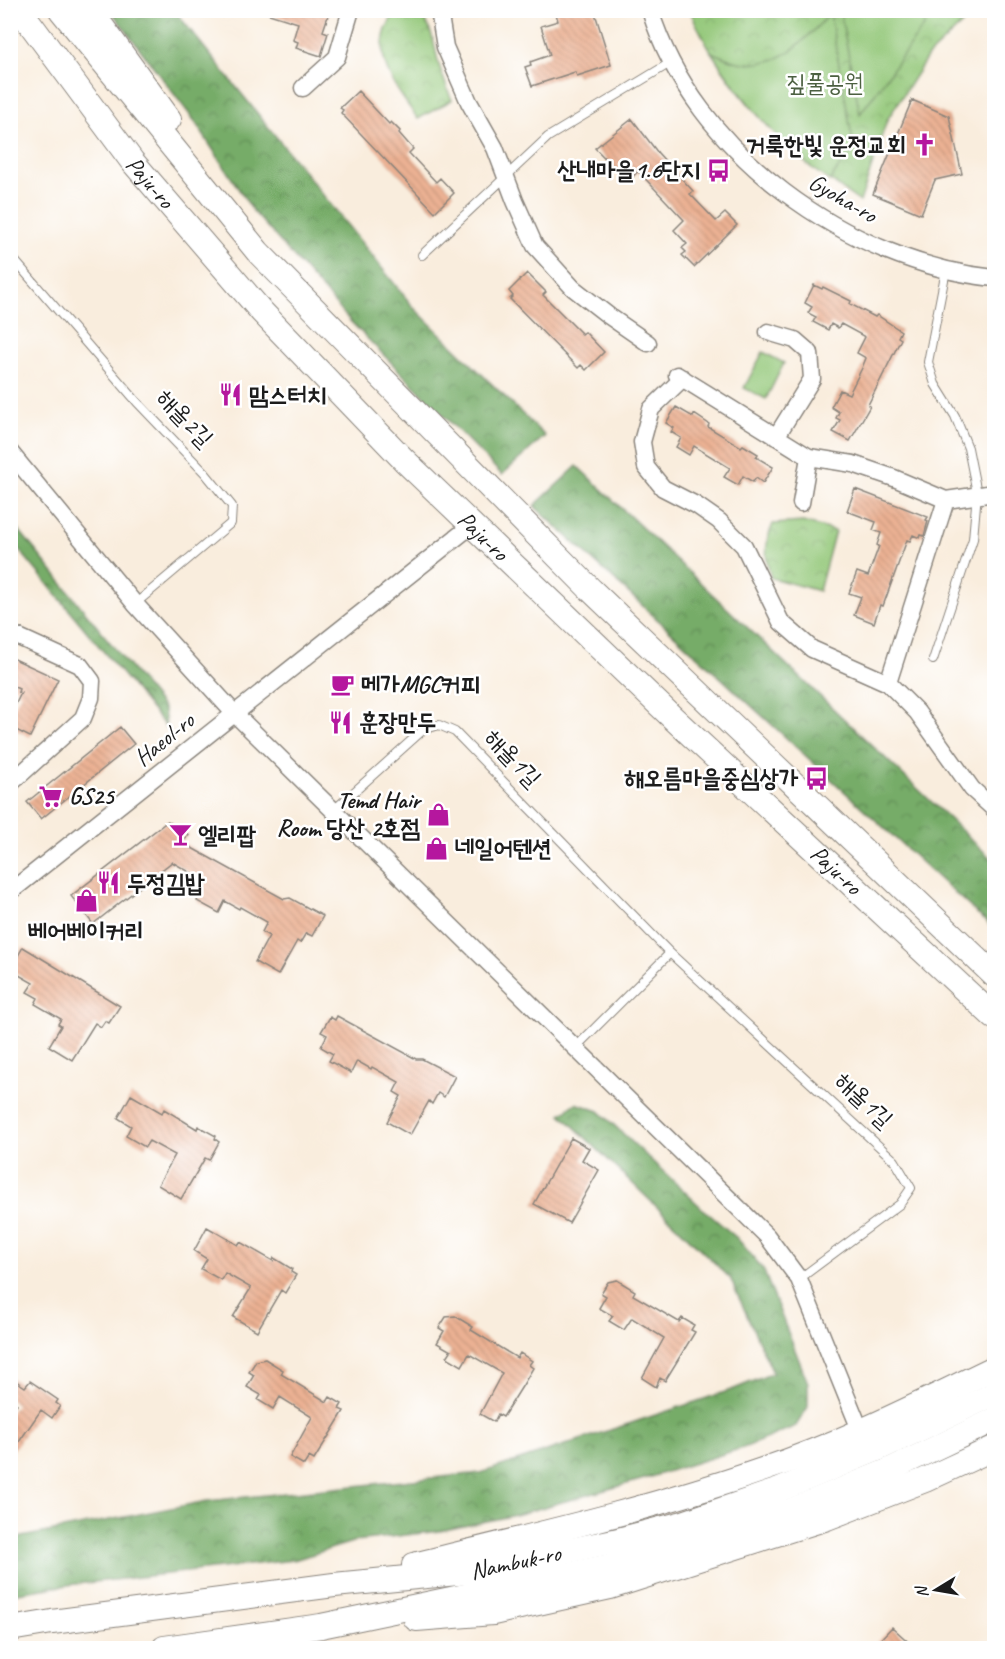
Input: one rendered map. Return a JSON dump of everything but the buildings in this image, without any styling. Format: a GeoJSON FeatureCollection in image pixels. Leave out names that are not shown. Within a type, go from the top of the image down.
{"type":"FeatureCollection","features":[{"type":"Feature","properties":{"kind":"main road","name":"Paju-ro"},"geometry":{"type":"LineString","coordinates":[[20,10],[132,161],[262,312],[404,460],[673,718],[994,1017]]}},
{"type":"Feature","properties":{"kind":"main road","name":"Paju-ro"},"geometry":{"type":"LineString","coordinates":[[61,10],[258,252],[591,590],[994,975]]}},
{"type":"Feature","properties":{"kind":"main road"},"geometry":{"type":"LineString","coordinates":[[90,10],[178,132],[207,190]]}},
{"type":"Feature","properties":{"kind":"main road"},"geometry":{"type":"LineString","coordinates":[[334,1585],[663,1502],[767,1468],[861,1432],[994,1368]]}},
{"type":"Feature","properties":{"kind":"main road","name":"Nambuk-ro"},"geometry":{"type":"LineString","coordinates":[[10,1629],[334,1585],[468,1572],[614,1541],[683,1523],[779,1490],[878,1449],[994,1394]]}},
{"type":"Feature","properties":{"kind":"main road","name":"Nambuk-ro"},"geometry":{"type":"LineString","coordinates":[[164,1648],[321,1626],[605,1567],[675,1548],[789,1511],[887,1471],[994,1419]]}},
{"type":"Feature","properties":{"kind":"main road"},"geometry":{"type":"LineString","coordinates":[[321,1626],[493,1613],[610,1587],[827,1518],[925,1480],[994,1449]]}},
{"type":"Feature","properties":{"kind":"street"},"geometry":{"type":"LineString","coordinates":[[303,88],[337,57],[351,10]]}},
{"type":"Feature","properties":{"kind":"street"},"geometry":{"type":"LineString","coordinates":[[439,10],[445,47],[469,102],[495,148],[535,246],[573,288],[648,343]]}},
{"type":"Feature","properties":{"kind":"street","name":"Gyoha-ro"},"geometry":{"type":"LineString","coordinates":[[650,10],[670,63],[711,123],[756,170],[816,214],[844,231],[914,261],[946,270],[994,278]]}},
{"type":"Feature","properties":{"kind":"street"},"geometry":{"type":"LineString","coordinates":[[768,332],[795,340],[810,353],[812,379],[776,437]]}},
{"type":"Feature","properties":{"kind":"street"},"geometry":{"type":"LineString","coordinates":[[994,493],[946,500],[854,464],[809,457],[680,376],[651,409],[642,442],[646,467],[663,488],[719,521],[744,546],[781,622],[812,649],[888,682],[917,712],[972,789],[994,809]]}},
{"type":"Feature","properties":{"kind":"street"},"geometry":{"type":"LineString","coordinates":[[10,452],[135,604],[234,713],[766,1236],[799,1279],[861,1432]]}},
{"type":"Feature","properties":{"kind":"street"},"geometry":{"type":"LineString","coordinates":[[801,503],[809,457]]}},
{"type":"Feature","properties":{"kind":"street"},"geometry":{"type":"LineString","coordinates":[[888,682],[946,500]]}},
{"type":"Feature","properties":{"kind":"street","name":"Haeol-ro"},"geometry":{"type":"LineString","coordinates":[[10,892],[472,525]]}},
{"type":"Feature","properties":{"kind":"street"},"geometry":{"type":"LineString","coordinates":[[10,633],[80,665],[92,681],[91,698],[83,718],[10,784]]}},
{"type":"Feature","properties":{"kind":"lane"},"geometry":{"type":"LineString","coordinates":[[422,255],[548,137],[670,63]]}},
{"type":"Feature","properties":{"kind":"lane","name":"해올2길"},"geometry":{"type":"LineString","coordinates":[[10,255],[137,402],[205,473],[232,507],[231,523],[135,604]]}},
{"type":"Feature","properties":{"kind":"lane"},"geometry":{"type":"LineString","coordinates":[[933,660],[969,555],[973,539],[976,495],[968,448],[956,416],[935,384],[928,362],[946,270]]}},
{"type":"Feature","properties":{"kind":"lane","name":"해올1길"},"geometry":{"type":"LineString","coordinates":[[334,810],[423,730],[439,725],[455,732],[670,953],[895,1161],[911,1188],[900,1204],[799,1279]]}},
{"type":"Feature","properties":{"kind":"lane"},"geometry":{"type":"LineString","coordinates":[[575,1049],[670,953]]}},
{"type":"Feature","properties":{"kind":"green space"},"geometry":{"type":"Polygon","coordinates":[[[111,11],[175,11],[414,308],[545,436],[502,475],[351,322],[253,211],[193,119],[111,11]]]}},
{"type":"Feature","properties":{"kind":"green space"},"geometry":{"type":"Polygon","coordinates":[[[410,11],[424,20],[428,26],[452,100],[418,119],[400,94],[383,55],[383,41],[387,27],[395,13],[410,11]]]}},
{"type":"Feature","properties":{"kind":"green space","name":"짚풀공원"},"geometry":{"type":"Polygon","coordinates":[[[690,11],[976,11],[928,56],[887,120],[860,202],[807,162],[761,118],[722,69],[690,11]]]}},
{"type":"Feature","properties":{"kind":"green space"},"geometry":{"type":"Polygon","coordinates":[[[840,11],[927,11],[924,26],[860,114],[840,11]]]}},
{"type":"Feature","properties":{"kind":"green space"},"geometry":{"type":"Polygon","coordinates":[[[830,14],[854,148],[829,181],[811,168],[764,122],[711,52],[738,62],[767,62],[790,51],[830,14]]]}},
{"type":"Feature","properties":{"kind":"green space"},"geometry":{"type":"Polygon","coordinates":[[[763,352],[784,363],[766,399],[744,388],[763,352]]]}},
{"type":"Feature","properties":{"kind":"green space"},"geometry":{"type":"Polygon","coordinates":[[[577,466],[994,861],[994,929],[534,506],[577,466]]]}},
{"type":"Feature","properties":{"kind":"green space"},"geometry":{"type":"Polygon","coordinates":[[[10,519],[164,709],[166,727],[11,540],[10,519]]]}},
{"type":"Feature","properties":{"kind":"green space"},"geometry":{"type":"Polygon","coordinates":[[[803,522],[835,531],[819,591],[771,578],[769,571],[767,545],[773,524],[803,522]]]}},
{"type":"Feature","properties":{"kind":"green space"},"geometry":{"type":"Polygon","coordinates":[[[576,1103],[599,1111],[737,1238],[763,1269],[808,1383],[808,1407],[796,1426],[746,1447],[641,1480],[516,1515],[440,1531],[356,1541],[294,1560],[68,1585],[11,1594],[11,1539],[207,1501],[480,1473],[734,1389],[773,1373],[730,1278],[561,1114],[576,1103]]]}},
{"type":"Feature","properties":{"kind":"place","name":"거룩한빛 운정교회"},"geometry":{"type":"Point","coordinates":[924,145]}},
{"type":"Feature","properties":{"kind":"place","name":"산내마을1.6단지"},"geometry":{"type":"Point","coordinates":[718,170]}},
{"type":"Feature","properties":{"kind":"place","name":"맘스터치"},"geometry":{"type":"Point","coordinates":[231,395]}},
{"type":"Feature","properties":{"kind":"place","name":"메가MGC커피"},"geometry":{"type":"Point","coordinates":[343,684]}},
{"type":"Feature","properties":{"kind":"place","name":"훈장만두"},"geometry":{"type":"Point","coordinates":[341,722]}},
{"type":"Feature","properties":{"kind":"place","name":"해오름마을중심상가"},"geometry":{"type":"Point","coordinates":[816,778]}},
{"type":"Feature","properties":{"kind":"place","name":"GS25"},"geometry":{"type":"Point","coordinates":[51,796]}},
{"type":"Feature","properties":{"kind":"place","name":"Temd Hair Room 당산 2호점"},"geometry":{"type":"Point","coordinates":[438,814]}},
{"type":"Feature","properties":{"kind":"place","name":"엘리팝"},"geometry":{"type":"Point","coordinates":[180,835]}},
{"type":"Feature","properties":{"kind":"place","name":"네일어텐션"},"geometry":{"type":"Point","coordinates":[437,848]}},
{"type":"Feature","properties":{"kind":"place","name":"두정김밥"},"geometry":{"type":"Point","coordinates":[109,883]}},
{"type":"Feature","properties":{"kind":"place","name":"베어베이커리"},"geometry":{"type":"Point","coordinates":[86,901]}}]}
